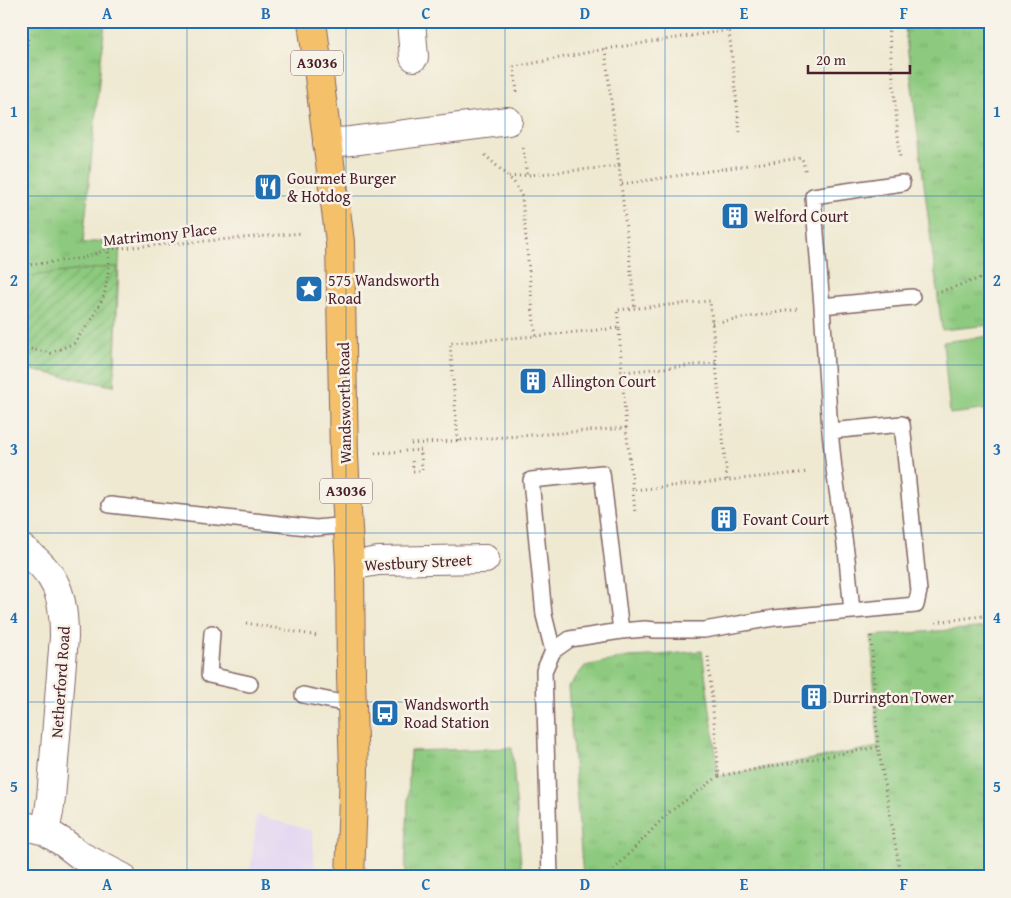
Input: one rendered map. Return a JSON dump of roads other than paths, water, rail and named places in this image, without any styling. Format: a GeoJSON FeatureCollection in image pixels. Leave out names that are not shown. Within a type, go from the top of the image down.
{"type":"FeatureCollection","features":[{"type":"Feature","properties":{"kind":"main road","name":"Wandsworth Road"},"geometry":{"type":"LineString","coordinates":[[312,21],[340,242],[344,456],[350,566],[354,771],[350,877]]}},
{"type":"Feature","properties":{"kind":"street"},"geometry":{"type":"LineString","coordinates":[[411,21],[414,57]]}},
{"type":"Feature","properties":{"kind":"street"},"geometry":{"type":"LineString","coordinates":[[327,143],[508,121]]}},
{"type":"Feature","properties":{"kind":"street","name":"Netherford Road"},"geometry":{"type":"LineString","coordinates":[[21,548],[42,566],[54,581],[61,598],[64,616],[50,812],[33,828]]}},
{"type":"Feature","properties":{"kind":"street","name":"Westbury Street"},"geometry":{"type":"LineString","coordinates":[[350,566],[378,561],[485,559]]}},
{"type":"Feature","properties":{"kind":"street"},"geometry":{"type":"LineString","coordinates":[[33,828],[64,843],[80,856],[122,877]]}},
{"type":"Feature","properties":{"kind":"lane"},"geometry":{"type":"LineString","coordinates":[[852,610],[830,431],[813,196],[902,183]]}},
{"type":"Feature","properties":{"kind":"lane"},"geometry":{"type":"LineString","coordinates":[[822,306],[912,296]]}},
{"type":"Feature","properties":{"kind":"lane"},"geometry":{"type":"LineString","coordinates":[[550,877],[544,671],[553,651],[570,639],[621,630],[704,630],[774,618],[916,605],[919,590],[902,424],[830,431]]}},
{"type":"Feature","properties":{"kind":"lane"},"geometry":{"type":"LineString","coordinates":[[553,651],[544,615],[531,480],[602,473],[621,630]]}},
{"type":"Feature","properties":{"kind":"lane"},"geometry":{"type":"LineString","coordinates":[[110,505],[316,528],[348,525]]}},
{"type":"Feature","properties":{"kind":"lane"},"geometry":{"type":"LineString","coordinates":[[212,634],[209,675],[250,684]]}},
{"type":"Feature","properties":{"kind":"lane"},"geometry":{"type":"LineString","coordinates":[[303,695],[352,705]]}},
{"type":"Feature","properties":{"kind":"place","name":"Gourmet Burger & Hotdog"},"geometry":{"type":"Point","coordinates":[268,187]}},
{"type":"Feature","properties":{"kind":"place","name":"Welford Court"},"geometry":{"type":"Point","coordinates":[735,216]}},
{"type":"Feature","properties":{"kind":"place","name":"575 Wandsworth Road"},"geometry":{"type":"Point","coordinates":[309,289]}},
{"type":"Feature","properties":{"kind":"place","name":"Allington Court"},"geometry":{"type":"Point","coordinates":[533,381]}},
{"type":"Feature","properties":{"kind":"place","name":"Fovant Court"},"geometry":{"type":"Point","coordinates":[724,519]}},
{"type":"Feature","properties":{"kind":"place","name":"Durrington Tower"},"geometry":{"type":"Point","coordinates":[814,697]}},
{"type":"Feature","properties":{"kind":"place","name":"Wandsworth Road Station"},"geometry":{"type":"Point","coordinates":[385,713]}}]}
